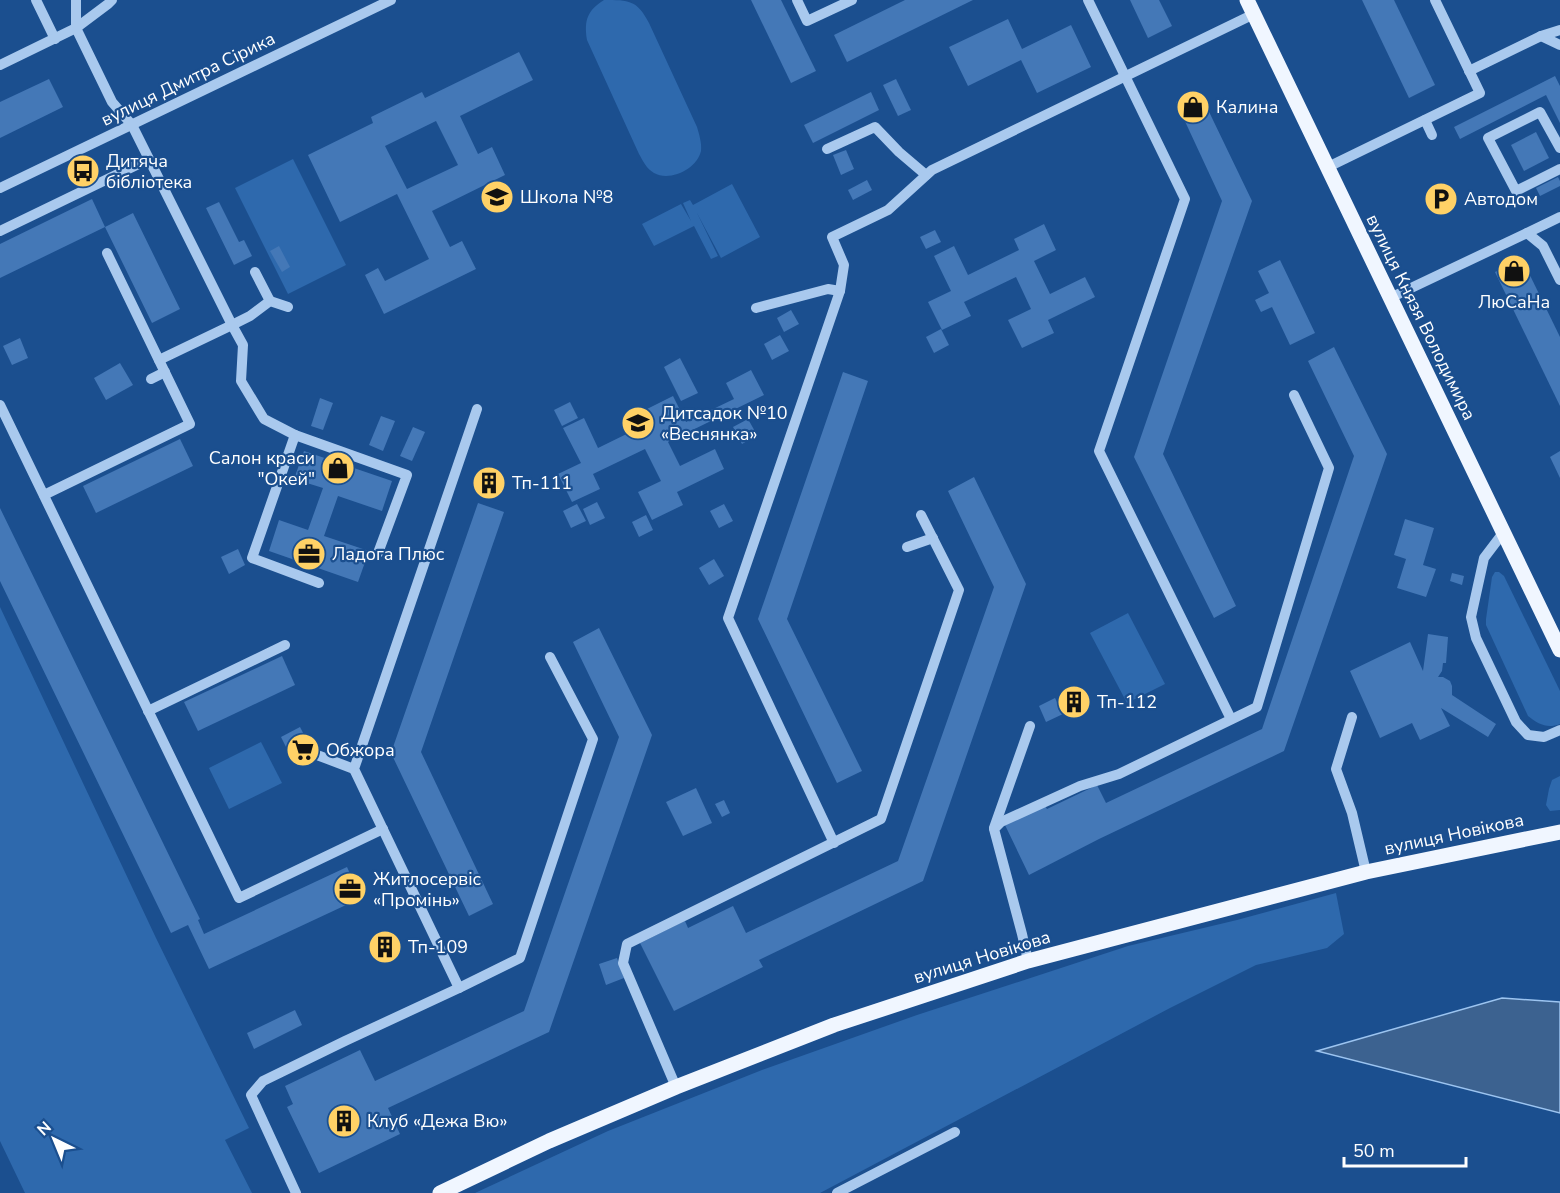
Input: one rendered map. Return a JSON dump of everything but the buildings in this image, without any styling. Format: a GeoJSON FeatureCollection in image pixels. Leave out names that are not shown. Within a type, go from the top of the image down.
{"type":"FeatureCollection","features":[{"type":"Feature","properties":{"kind":"main road","name":"вулиця Князя Володимира"},"geometry":{"type":"LineString","coordinates":[[1250,7],[1560,650]]}},
{"type":"Feature","properties":{"kind":"main road","name":"вулиця Новікова"},"geometry":{"type":"LineString","coordinates":[[440,1193],[549,1141],[676,1087],[834,1025],[1028,961],[1366,872],[1560,832]]}},
{"type":"Feature","properties":{"kind":"street"},"geometry":{"type":"LineString","coordinates":[[36,0],[55,39]]}},
{"type":"Feature","properties":{"kind":"street"},"geometry":{"type":"LineString","coordinates":[[76,0],[76,28],[112,102],[132,125],[243,345],[241,381],[264,419],[295,435],[407,475],[378,553]]}},
{"type":"Feature","properties":{"kind":"street"},"geometry":{"type":"LineString","coordinates":[[0,65],[76,28],[112,0]]}},
{"type":"Feature","properties":{"kind":"street","name":"вулиця Дмитра Сірика"},"geometry":{"type":"LineString","coordinates":[[0,188],[391,0]]}},
{"type":"Feature","properties":{"kind":"street"},"geometry":{"type":"LineString","coordinates":[[797,0],[807,21],[852,0]]}},
{"type":"Feature","properties":{"kind":"street"},"geometry":{"type":"LineString","coordinates":[[1088,0],[1185,199],[1099,452],[1231,719]]}},
{"type":"Feature","properties":{"kind":"street"},"geometry":{"type":"LineString","coordinates":[[1328,167],[1480,93],[1435,0]]}},
{"type":"Feature","properties":{"kind":"street"},"geometry":{"type":"LineString","coordinates":[[834,843],[728,618],[840,291],[844,265],[832,237],[888,210],[932,170],[1125,76],[1250,7]]}},
{"type":"Feature","properties":{"kind":"street"},"geometry":{"type":"LineString","coordinates":[[1469,71],[1541,36],[1560,30]]}},
{"type":"Feature","properties":{"kind":"street"},"geometry":{"type":"LineString","coordinates":[[1541,36],[1560,45]]}},
{"type":"Feature","properties":{"kind":"street"},"geometry":{"type":"LineString","coordinates":[[1560,148],[1540,112],[1488,138],[1516,190],[1560,169]]}},
{"type":"Feature","properties":{"kind":"street"},"geometry":{"type":"LineString","coordinates":[[1425,120],[1432,135]]}},
{"type":"Feature","properties":{"kind":"street"},"geometry":{"type":"LineString","coordinates":[[827,149],[875,127],[926,175]]}},
{"type":"Feature","properties":{"kind":"street"},"geometry":{"type":"LineString","coordinates":[[0,231],[148,159]]}},
{"type":"Feature","properties":{"kind":"street"},"geometry":{"type":"LineString","coordinates":[[1390,298],[1560,217]]}},
{"type":"Feature","properties":{"kind":"street"},"geometry":{"type":"LineString","coordinates":[[1527,233],[1543,246],[1560,280]]}},
{"type":"Feature","properties":{"kind":"street"},"geometry":{"type":"LineString","coordinates":[[44,495],[190,424],[107,252]]}},
{"type":"Feature","properties":{"kind":"street"},"geometry":{"type":"LineString","coordinates":[[255,272],[270,301],[288,307]]}},
{"type":"Feature","properties":{"kind":"street"},"geometry":{"type":"LineString","coordinates":[[756,308],[828,289],[840,291]]}},
{"type":"Feature","properties":{"kind":"street"},"geometry":{"type":"LineString","coordinates":[[159,360],[250,316],[270,301]]}},
{"type":"Feature","properties":{"kind":"street"},"geometry":{"type":"LineString","coordinates":[[151,379],[165,372]]}},
{"type":"Feature","properties":{"kind":"street"},"geometry":{"type":"LineString","coordinates":[[994,828],[1001,822],[1080,786],[1119,774],[1257,706],[1329,468],[1294,395]]}},
{"type":"Feature","properties":{"kind":"street"},"geometry":{"type":"LineString","coordinates":[[0,405],[239,898],[383,829]]}},
{"type":"Feature","properties":{"kind":"street"},"geometry":{"type":"LineString","coordinates":[[354,769],[477,410]]}},
{"type":"Feature","properties":{"kind":"street"},"geometry":{"type":"LineString","coordinates":[[295,435],[252,558],[320,583]]}},
{"type":"Feature","properties":{"kind":"street"},"geometry":{"type":"LineString","coordinates":[[676,1087],[623,963],[627,944],[881,819],[959,590],[921,515]]}},
{"type":"Feature","properties":{"kind":"street"},"geometry":{"type":"LineString","coordinates":[[1503,533],[1484,558],[1472,617],[1476,638],[1516,722],[1528,735],[1544,738],[1560,730]]}},
{"type":"Feature","properties":{"kind":"street"},"geometry":{"type":"LineString","coordinates":[[907,547],[933,538]]}},
{"type":"Feature","properties":{"kind":"street"},"geometry":{"type":"LineString","coordinates":[[148,711],[285,645]]}},
{"type":"Feature","properties":{"kind":"street"},"geometry":{"type":"LineString","coordinates":[[296,1193],[251,1095],[263,1081],[520,958],[593,739],[550,657]]}},
{"type":"Feature","properties":{"kind":"street"},"geometry":{"type":"LineString","coordinates":[[1352,717],[1336,769],[1352,813],[1366,872]]}},
{"type":"Feature","properties":{"kind":"street"},"geometry":{"type":"LineString","coordinates":[[1028,961],[994,828],[1030,726]]}},
{"type":"Feature","properties":{"kind":"street"},"geometry":{"type":"LineString","coordinates":[[317,754],[354,769],[459,988]]}},
{"type":"Feature","properties":{"kind":"street"},"geometry":{"type":"LineString","coordinates":[[837,1193],[956,1132]]}},
{"type":"Feature","properties":{"kind":"shaded area"},"geometry":{"type":"Polygon","coordinates":[[[604,0],[626,1],[636,6],[645,15],[697,127],[701,151],[694,163],[682,172],[668,176],[660,175],[651,171],[645,164],[587,40],[586,27],[590,12],[604,0]]]}},
{"type":"Feature","properties":{"kind":"shaded area"},"geometry":{"type":"Polygon","coordinates":[[[293,159],[346,265],[288,294],[235,188],[293,159]]]}},
{"type":"Feature","properties":{"kind":"shaded area"},"geometry":{"type":"Polygon","coordinates":[[[732,184],[760,237],[721,258],[697,213],[718,256],[711,259],[694,226],[654,246],[642,224],[681,204],[691,221],[683,203],[690,200],[693,205],[732,184]]]}},
{"type":"Feature","properties":{"kind":"shaded area"},"geometry":{"type":"Polygon","coordinates":[[[1495,572],[1504,576],[1560,691],[1560,724],[1543,725],[1528,716],[1486,625],[1492,577],[1495,572]]]}},
{"type":"Feature","properties":{"kind":"shaded area"},"geometry":{"type":"Polygon","coordinates":[[[0,607],[156,938],[249,1128],[225,1140],[252,1193],[25,1193],[0,1141],[0,607]]]}},
{"type":"Feature","properties":{"kind":"shaded area"},"geometry":{"type":"Polygon","coordinates":[[[1128,613],[1165,684],[1127,703],[1090,633],[1128,613]]]}},
{"type":"Feature","properties":{"kind":"shaded area"},"geometry":{"type":"Polygon","coordinates":[[[261,742],[282,783],[229,809],[209,768],[261,742]]]}},
{"type":"Feature","properties":{"kind":"shaded area"},"geometry":{"type":"Polygon","coordinates":[[[1560,776],[1560,810],[1550,811],[1546,805],[1549,789],[1552,780],[1560,776]]]}},
{"type":"Feature","properties":{"kind":"shaded area"},"geometry":{"type":"Polygon","coordinates":[[[1336,893],[1344,934],[1327,948],[1256,965],[820,1193],[475,1193],[608,1131],[762,1070],[917,1015],[1128,946],[1336,893]]]}},
{"type":"Feature","properties":{"kind":"shaded area"},"geometry":{"type":"Polygon","coordinates":[[[1502,998],[1560,1002],[1560,1113],[1317,1051],[1502,998]]]}},
{"type":"Feature","properties":{"kind":"place","name":"Калина"},"geometry":{"type":"Point","coordinates":[1193,107]}},
{"type":"Feature","properties":{"kind":"place","name":"Дитяча бібліотека"},"geometry":{"type":"Point","coordinates":[83,171]}},
{"type":"Feature","properties":{"kind":"place","name":"Школа №8"},"geometry":{"type":"Point","coordinates":[497,197]}},
{"type":"Feature","properties":{"kind":"place","name":"Автодом"},"geometry":{"type":"Point","coordinates":[1441,199]}},
{"type":"Feature","properties":{"kind":"place","name":"ЛюСаНа"},"geometry":{"type":"Point","coordinates":[1514,271]}},
{"type":"Feature","properties":{"kind":"place","name":"Дитсадок №10 «Веснянка»"},"geometry":{"type":"Point","coordinates":[638,423]}},
{"type":"Feature","properties":{"kind":"place","name":"Салон краси \"Окей\""},"geometry":{"type":"Point","coordinates":[338,468]}},
{"type":"Feature","properties":{"kind":"place","name":"Тп-111"},"geometry":{"type":"Point","coordinates":[489,483]}},
{"type":"Feature","properties":{"kind":"place","name":"Ладога Плюс"},"geometry":{"type":"Point","coordinates":[309,554]}},
{"type":"Feature","properties":{"kind":"place","name":"Тп-112"},"geometry":{"type":"Point","coordinates":[1074,702]}},
{"type":"Feature","properties":{"kind":"place","name":"Обжора"},"geometry":{"type":"Point","coordinates":[303,750]}},
{"type":"Feature","properties":{"kind":"place","name":"Житлосервіс «Промінь»"},"geometry":{"type":"Point","coordinates":[350,889]}},
{"type":"Feature","properties":{"kind":"place","name":"Тп-109"},"geometry":{"type":"Point","coordinates":[385,947]}},
{"type":"Feature","properties":{"kind":"place","name":"Клуб «Дежа Вю»"},"geometry":{"type":"Point","coordinates":[344,1121]}}]}
